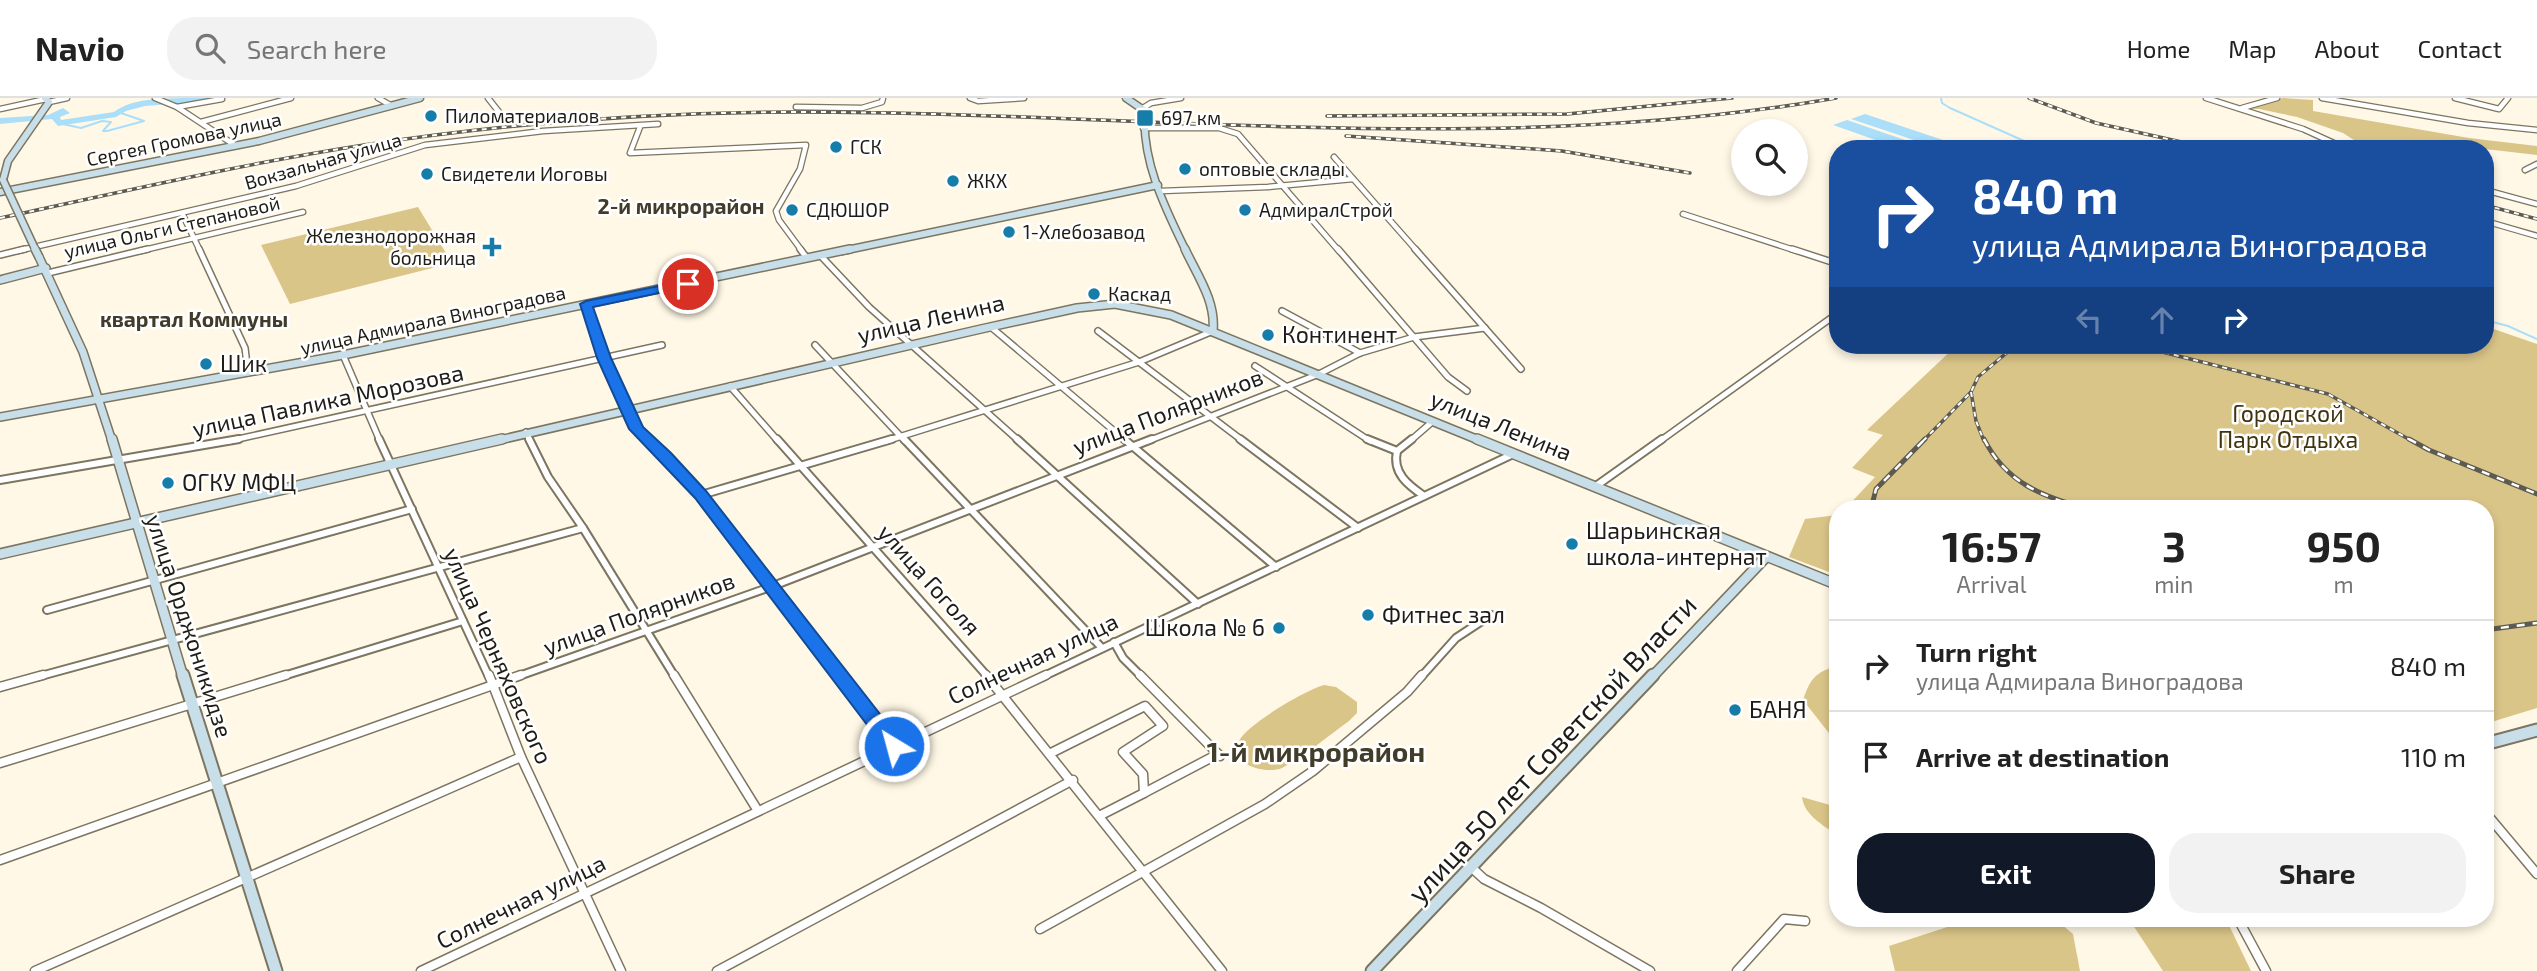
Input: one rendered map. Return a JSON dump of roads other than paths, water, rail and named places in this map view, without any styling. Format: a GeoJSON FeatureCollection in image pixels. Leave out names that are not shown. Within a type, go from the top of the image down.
{"type":"FeatureCollection","features":[{"type":"Feature","properties":{"kind":"street"},"geometry":{"type":"LineString","coordinates":[[0,109],[47,99],[67,98]]}},
{"type":"Feature","properties":{"kind":"street"},"geometry":{"type":"LineString","coordinates":[[201,122],[291,98]]}},
{"type":"Feature","properties":{"kind":"street"},"geometry":{"type":"LineString","coordinates":[[378,98],[392,106]]}},
{"type":"Feature","properties":{"kind":"street","name":"Сергея Громова улица"},"geometry":{"type":"LineString","coordinates":[[0,191],[236,146],[420,98]]}},
{"type":"Feature","properties":{"kind":"street"},"geometry":{"type":"LineString","coordinates":[[488,98],[499,112]]}},
{"type":"Feature","properties":{"kind":"street"},"geometry":{"type":"LineString","coordinates":[[796,107],[862,107],[877,105],[883,98]]}},
{"type":"Feature","properties":{"kind":"street"},"geometry":{"type":"LineString","coordinates":[[970,98],[978,101],[1024,98]]}},
{"type":"Feature","properties":{"kind":"street"},"geometry":{"type":"LineString","coordinates":[[701,495],[901,437],[1139,362],[1213,331],[1215,321],[1205,290],[1160,188],[1144,142],[1145,111],[1126,98]]}},
{"type":"Feature","properties":{"kind":"street"},"geometry":{"type":"LineString","coordinates":[[1143,108],[1151,103],[1181,98]]}},
{"type":"Feature","properties":{"kind":"street"},"geometry":{"type":"LineString","coordinates":[[2206,98],[2273,119],[2325,140]]}},
{"type":"Feature","properties":{"kind":"street"},"geometry":{"type":"LineString","coordinates":[[2240,108],[2277,98]]}},
{"type":"Feature","properties":{"kind":"street"},"geometry":{"type":"LineString","coordinates":[[2322,98],[2468,123],[2537,130]]}},
{"type":"Feature","properties":{"kind":"street"},"geometry":{"type":"LineString","coordinates":[[2455,98],[2499,109],[2508,98]]}},
{"type":"Feature","properties":{"kind":"street","name":"улица Орджоникидзе"},"geometry":{"type":"LineString","coordinates":[[47,99],[44,115],[6,162],[2,172],[3,180],[43,265],[99,400],[120,461],[135,523],[171,641],[219,784],[276,971]]}},
{"type":"Feature","properties":{"kind":"street"},"geometry":{"type":"LineString","coordinates":[[177,107],[222,99]]}},
{"type":"Feature","properties":{"kind":"street"},"geometry":{"type":"LineString","coordinates":[[161,100],[177,107],[236,146]]}},
{"type":"Feature","properties":{"kind":"street","name":"Вокзальная улица"},"geometry":{"type":"LineString","coordinates":[[0,255],[296,186],[425,145],[543,131],[657,124]]}},
{"type":"Feature","properties":{"kind":"street"},"geometry":{"type":"LineString","coordinates":[[1143,125],[1234,131],[1448,377],[1467,391]]}},
{"type":"Feature","properties":{"kind":"street"},"geometry":{"type":"LineString","coordinates":[[640,127],[630,153],[806,145],[800,169],[776,211],[779,220],[807,258]]}},
{"type":"Feature","properties":{"kind":"street"},"geometry":{"type":"LineString","coordinates":[[1334,157],[1521,369]]}},
{"type":"Feature","properties":{"kind":"street"},"geometry":{"type":"LineString","coordinates":[[2525,170],[2537,164]]}},
{"type":"Feature","properties":{"kind":"street"},"geometry":{"type":"LineString","coordinates":[[1160,188],[1284,186],[1353,179]]}},
{"type":"Feature","properties":{"kind":"street","name":"улица Адмирала Виноградова"},"geometry":{"type":"LineString","coordinates":[[0,417],[343,355],[820,255],[1160,188]]}},
{"type":"Feature","properties":{"kind":"street"},"geometry":{"type":"LineString","coordinates":[[2494,192],[2537,204]]}},
{"type":"Feature","properties":{"kind":"street","name":"улица Ольги Степановой"},"geometry":{"type":"LineString","coordinates":[[43,265],[194,238],[303,212]]}},
{"type":"Feature","properties":{"kind":"street"},"geometry":{"type":"LineString","coordinates":[[182,213],[246,348],[248,373]]}},
{"type":"Feature","properties":{"kind":"street"},"geometry":{"type":"LineString","coordinates":[[1683,214],[1829,261]]}},
{"type":"Feature","properties":{"kind":"street"},"geometry":{"type":"LineString","coordinates":[[2494,224],[2537,236]]}},
{"type":"Feature","properties":{"kind":"street"},"geometry":{"type":"LineString","coordinates":[[820,255],[843,282],[1198,604]]}},
{"type":"Feature","properties":{"kind":"street"},"geometry":{"type":"LineString","coordinates":[[21,274],[43,265]]}},
{"type":"Feature","properties":{"kind":"street"},"geometry":{"type":"LineString","coordinates":[[2,280],[43,265]]}},
{"type":"Feature","properties":{"kind":"street"},"geometry":{"type":"LineString","coordinates":[[586,304],[604,358],[636,429],[666,456],[701,495],[894,746]]}},
{"type":"Feature","properties":{"kind":"street","name":"улица Ленина"},"geometry":{"type":"LineString","coordinates":[[0,554],[991,327],[1077,308],[1115,304],[1146,308],[1213,331],[1511,455],[1596,486],[1765,558],[1829,582]]}},
{"type":"Feature","properties":{"kind":"street"},"geometry":{"type":"LineString","coordinates":[[1282,311],[1306,321],[1360,353]]}},
{"type":"Feature","properties":{"kind":"street"},"geometry":{"type":"LineString","coordinates":[[1596,486],[1829,319]]}},
{"type":"Feature","properties":{"kind":"street"},"geometry":{"type":"LineString","coordinates":[[991,327],[1276,567]]}},
{"type":"Feature","properties":{"kind":"street","name":"улица Полярников"},"geometry":{"type":"LineString","coordinates":[[0,860],[773,586],[1287,387],[1360,353],[1414,337],[1485,328]]}},
{"type":"Feature","properties":{"kind":"street"},"geometry":{"type":"LineString","coordinates":[[1098,331],[1358,528]]}},
{"type":"Feature","properties":{"kind":"street","name":"улица Павлика Морозова"},"geometry":{"type":"LineString","coordinates":[[0,480],[273,433],[662,345]]}},
{"type":"Feature","properties":{"kind":"street"},"geometry":{"type":"LineString","coordinates":[[815,345],[1102,648]]}},
{"type":"Feature","properties":{"kind":"street","name":"улица Черняховского"},"geometry":{"type":"LineString","coordinates":[[343,355],[390,464],[494,687],[521,757],[586,891],[621,971]]}},
{"type":"Feature","properties":{"kind":"street"},"geometry":{"type":"LineString","coordinates":[[1255,366],[1380,446],[1397,450]]}},
{"type":"Feature","properties":{"kind":"street","name":"улица Гоголя"},"geometry":{"type":"LineString","coordinates":[[730,386],[1003,694],[1222,971]]}},
{"type":"Feature","properties":{"kind":"street"},"geometry":{"type":"LineString","coordinates":[[1424,496],[1395,468],[1393,460],[1397,450],[1432,422]]}},
{"type":"Feature","properties":{"kind":"street"},"geometry":{"type":"LineString","coordinates":[[526,432],[548,477],[583,528],[758,811]]}},
{"type":"Feature","properties":{"kind":"street","name":"Солнечная улица"},"geometry":{"type":"LineString","coordinates":[[421,971],[1511,455]]}},
{"type":"Feature","properties":{"kind":"street"},"geometry":{"type":"LineString","coordinates":[[47,610],[412,509]]}},
{"type":"Feature","properties":{"kind":"street"},"geometry":{"type":"LineString","coordinates":[[0,687],[583,528]]}},
{"type":"Feature","properties":{"kind":"street","name":"улица 50 лет Советской Власти"},"geometry":{"type":"LineString","coordinates":[[1372,971],[1765,558]]}},
{"type":"Feature","properties":{"kind":"street"},"geometry":{"type":"LineString","coordinates":[[1040,929],[1265,804],[1313,771],[1407,692],[1456,638],[1491,615]]}},
{"type":"Feature","properties":{"kind":"street"},"geometry":{"type":"LineString","coordinates":[[0,763],[194,706],[463,621]]}},
{"type":"Feature","properties":{"kind":"street"},"geometry":{"type":"LineString","coordinates":[[1101,815],[1219,755],[1123,658],[1114,642]]}},
{"type":"Feature","properties":{"kind":"street"},"geometry":{"type":"LineString","coordinates":[[1051,753],[1145,706],[1163,726],[1123,752],[1143,774],[1144,793]]}},
{"type":"Feature","properties":{"kind":"street"},"geometry":{"type":"LineString","coordinates":[[2494,742],[2537,730]]}},
{"type":"Feature","properties":{"kind":"street"},"geometry":{"type":"LineString","coordinates":[[35,971],[521,757]]}},
{"type":"Feature","properties":{"kind":"street"},"geometry":{"type":"LineString","coordinates":[[717,971],[1073,780]]}},
{"type":"Feature","properties":{"kind":"street"},"geometry":{"type":"LineString","coordinates":[[2494,823],[2537,874]]}},
{"type":"Feature","properties":{"kind":"street"},"geometry":{"type":"LineString","coordinates":[[1472,868],[1484,879],[1541,908],[1650,971]]}},
{"type":"Feature","properties":{"kind":"street"},"geometry":{"type":"LineString","coordinates":[[1737,971],[1784,919],[1805,921]]}},
{"type":"Feature","properties":{"kind":"street"},"geometry":{"type":"LineString","coordinates":[[2242,927],[2266,971]]}},
{"type":"Feature","properties":{"kind":"water"},"geometry":{"type":"Polygon","coordinates":[[[1865,114],[1943,140],[1914,140],[1851,119],[1865,114]]]}},
{"type":"Feature","properties":{"kind":"water"},"geometry":{"type":"Polygon","coordinates":[[[1847,120],[1905,140],[1876,140],[1833,125],[1847,120]]]}},
{"type":"Feature","properties":{"kind":"waterway"},"geometry":{"type":"LineString","coordinates":[[0,121],[50,117],[63,111],[66,113],[55,116],[58,123],[116,114],[133,105],[204,98]]}},
{"type":"Feature","properties":{"kind":"waterway"},"geometry":{"type":"LineString","coordinates":[[1941,98],[1942,103],[1950,108],[2022,140]]}},
{"type":"Feature","properties":{"kind":"waterway"},"geometry":{"type":"LineString","coordinates":[[58,123],[81,128],[102,121],[111,122],[103,131],[107,131],[144,121],[118,112]]}},
{"type":"Feature","properties":{"kind":"waterway"},"geometry":{"type":"LineString","coordinates":[[2494,322],[2537,339]]}},
{"type":"Feature","properties":{"kind":"railway"},"geometry":{"type":"LineString","coordinates":[[1327,116],[1567,114],[1732,98]]}},
{"type":"Feature","properties":{"kind":"railway"},"geometry":{"type":"LineString","coordinates":[[0,218],[227,170],[364,145],[526,125],[635,117],[799,112],[1318,128],[1448,129],[1578,126],[1707,116],[1836,98]]}},
{"type":"Feature","properties":{"kind":"railway"},"geometry":{"type":"LineString","coordinates":[[2029,98],[2096,123],[2172,140]]}},
{"type":"Feature","properties":{"kind":"railway"},"geometry":{"type":"LineString","coordinates":[[1346,136],[1562,151],[1690,173]]}},
{"type":"Feature","properties":{"kind":"railway"},"geometry":{"type":"LineString","coordinates":[[2494,207],[2537,219]]}},
{"type":"Feature","properties":{"kind":"railway"},"geometry":{"type":"LineString","coordinates":[[1971,392],[1978,377],[2005,354]]}},
{"type":"Feature","properties":{"kind":"railway"},"geometry":{"type":"LineString","coordinates":[[2170,354],[2328,394],[2412,441]]}},
{"type":"Feature","properties":{"kind":"railway"},"geometry":{"type":"LineString","coordinates":[[1923,441],[1971,392]]}},
{"type":"Feature","properties":{"kind":"railway"},"geometry":{"type":"LineString","coordinates":[[1971,392],[1976,421],[1984,441]]}},
{"type":"Feature","properties":{"kind":"railway"},"geometry":{"type":"LineString","coordinates":[[1873,500],[1876,489],[1925,439]]}},
{"type":"Feature","properties":{"kind":"railway"},"geometry":{"type":"LineString","coordinates":[[1984,439],[2003,467],[2015,477],[2027,486],[2059,500]]}},
{"type":"Feature","properties":{"kind":"railway"},"geometry":{"type":"LineString","coordinates":[[2409,439],[2429,450],[2537,494]]}},
{"type":"Feature","properties":{"kind":"railway"},"geometry":{"type":"LineString","coordinates":[[2494,629],[2537,623]]}},
{"type":"Feature","properties":{"kind":"place","name":"Пиломатериалов"},"geometry":{"type":"Point","coordinates":[431,116]}},
{"type":"Feature","properties":{"kind":"place","name":"697 км"},"geometry":{"type":"Point","coordinates":[1145,118]}},
{"type":"Feature","properties":{"kind":"place","name":"ГСК"},"geometry":{"type":"Point","coordinates":[836,147]}},
{"type":"Feature","properties":{"kind":"place","name":"оптовые склады"},"geometry":{"type":"Point","coordinates":[1185,169]}},
{"type":"Feature","properties":{"kind":"place","name":"Свидетели Иоговы"},"geometry":{"type":"Point","coordinates":[427,174]}},
{"type":"Feature","properties":{"kind":"place","name":"ЖКХ"},"geometry":{"type":"Point","coordinates":[953,181]}},
{"type":"Feature","properties":{"kind":"place","name":"СДЮШОР"},"geometry":{"type":"Point","coordinates":[792,210]}},
{"type":"Feature","properties":{"kind":"place","name":"АдмиралСтрой"},"geometry":{"type":"Point","coordinates":[1245,210]}},
{"type":"Feature","properties":{"kind":"place","name":"1-Хлебозавод"},"geometry":{"type":"Point","coordinates":[1009,232]}},
{"type":"Feature","properties":{"kind":"place","name":"Железнодорожная больница"},"geometry":{"type":"Point","coordinates":[492,247]}},
{"type":"Feature","properties":{"kind":"place","name":"Каскад"},"geometry":{"type":"Point","coordinates":[1094,294]}},
{"type":"Feature","properties":{"kind":"place","name":"Континент"},"geometry":{"type":"Point","coordinates":[1268,335]}},
{"type":"Feature","properties":{"kind":"place","name":"Шик"},"geometry":{"type":"Point","coordinates":[206,364]}},
{"type":"Feature","properties":{"kind":"place","name":"ОГКУ МФЦ"},"geometry":{"type":"Point","coordinates":[168,483]}},
{"type":"Feature","properties":{"kind":"place","name":"Шарьинская школа-интернат"},"geometry":{"type":"Point","coordinates":[1572,544]}},
{"type":"Feature","properties":{"kind":"place","name":"Фитнес зал"},"geometry":{"type":"Point","coordinates":[1368,615]}},
{"type":"Feature","properties":{"kind":"place","name":"Школа № 6"},"geometry":{"type":"Point","coordinates":[1279,628]}},
{"type":"Feature","properties":{"kind":"place","name":"БАНЯ"},"geometry":{"type":"Point","coordinates":[1735,710]}},
{"type":"Feature","properties":{"kind":"district","name":"2-й микрорайон"},"geometry":{"type":"Point","coordinates":[681,207]}},
{"type":"Feature","properties":{"kind":"district","name":"квартал Коммуны"},"geometry":{"type":"Point","coordinates":[194,320]}},
{"type":"Feature","properties":{"kind":"district","name":"1-й микрорайон"},"geometry":{"type":"Point","coordinates":[1316,752]}},
{"type":"Feature","properties":{"kind":"park label","name":"Городской Парк Отдыха"},"geometry":{"type":"Point","coordinates":[2288,427]}}]}
